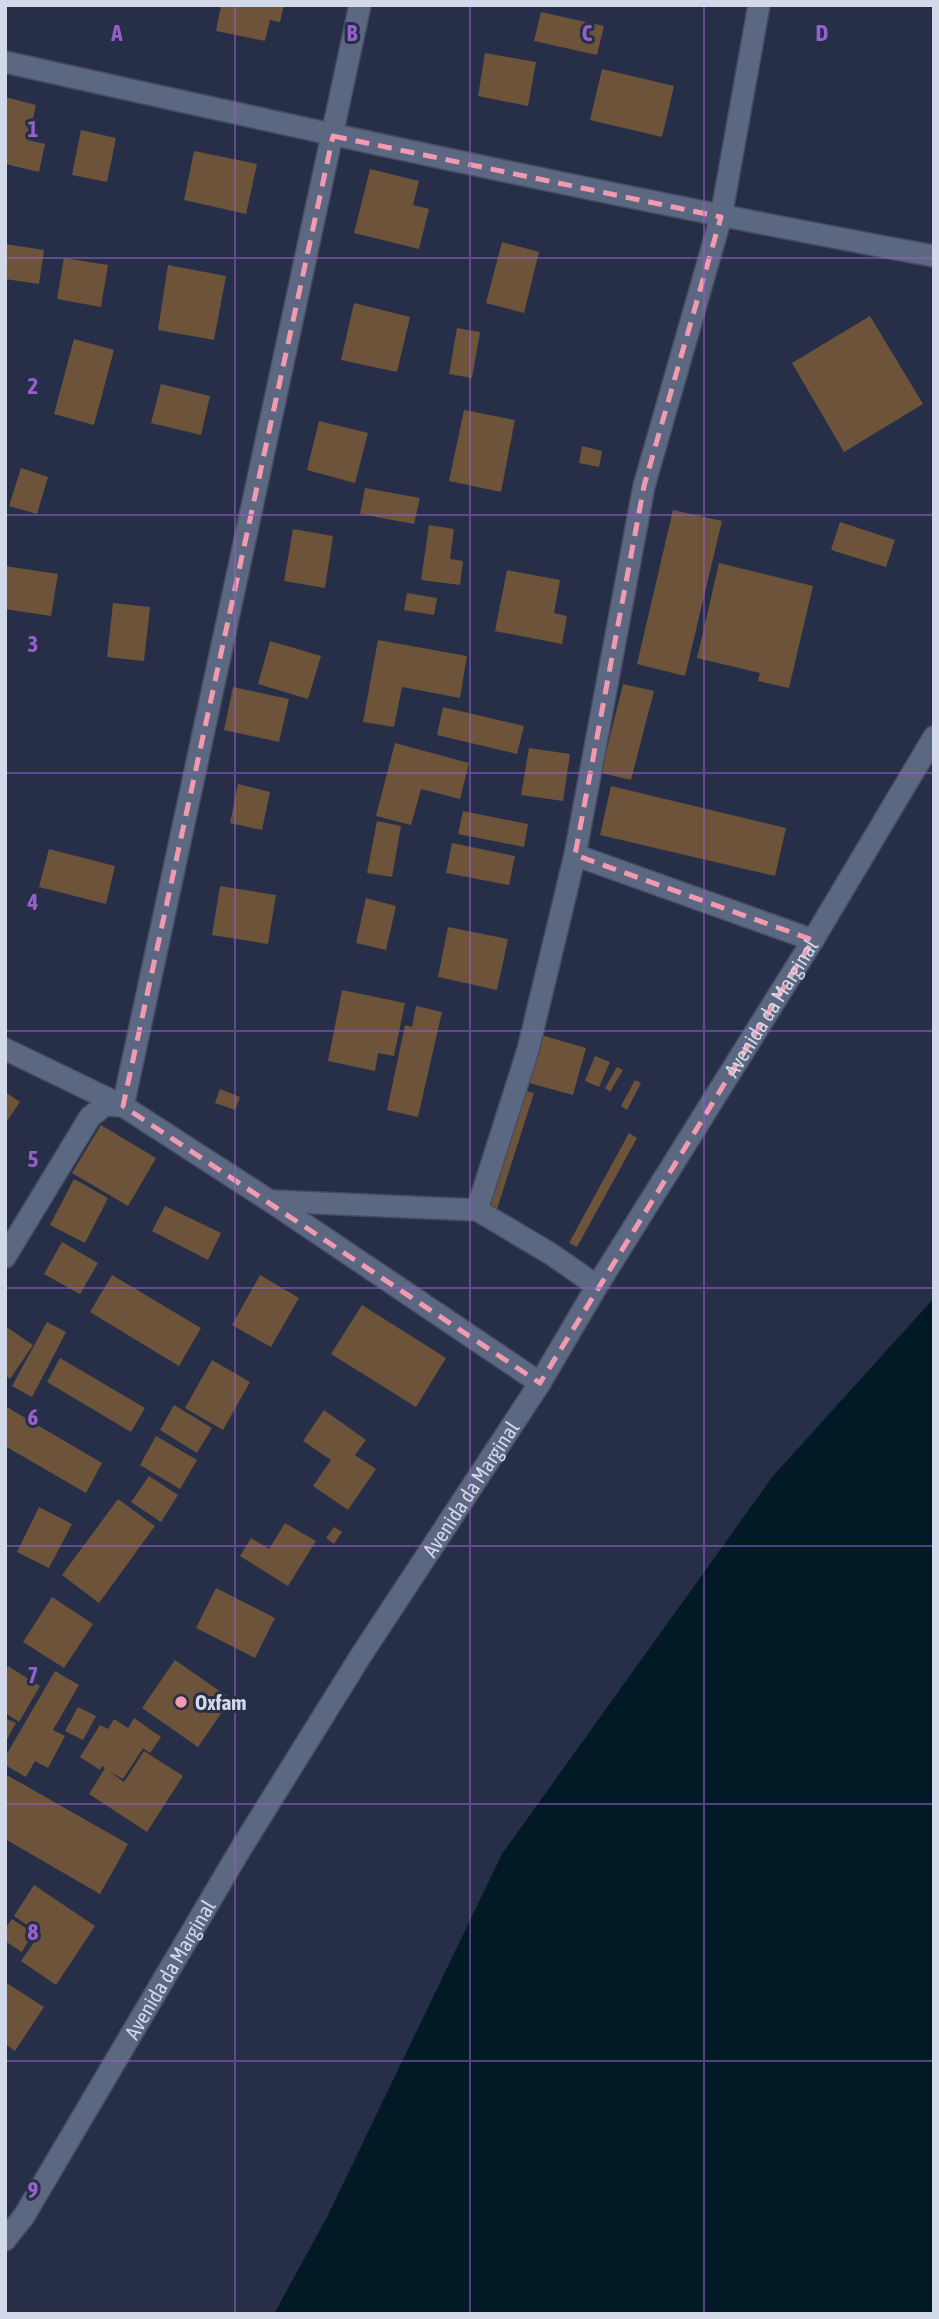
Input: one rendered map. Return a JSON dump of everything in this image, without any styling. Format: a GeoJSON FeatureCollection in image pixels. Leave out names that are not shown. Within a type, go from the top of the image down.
{"type":"FeatureCollection","features":[{"type":"Feature","properties":{"kind":"street"},"geometry":{"type":"LineString","coordinates":[[123,1106],[360,5]]}},
{"type":"Feature","properties":{"kind":"street"},"geometry":{"type":"LineString","coordinates":[[477,1210],[528,1051],[576,855],[644,486],[721,217],[759,5]]}},
{"type":"Feature","properties":{"kind":"street"},"geometry":{"type":"LineString","coordinates":[[5,62],[333,136],[721,217],[934,256]]}},
{"type":"Feature","properties":{"kind":"street","name":"Avenida da Marginal"},"geometry":{"type":"LineString","coordinates":[[5,2240],[14,2211],[352,1668],[540,1383],[597,1286],[813,940],[934,737]]}},
{"type":"Feature","properties":{"kind":"street"},"geometry":{"type":"LineString","coordinates":[[576,855],[813,940]]}},
{"type":"Feature","properties":{"kind":"street"},"geometry":{"type":"LineString","coordinates":[[5,1049],[123,1106],[270,1201],[540,1383]]}},
{"type":"Feature","properties":{"kind":"street"},"geometry":{"type":"LineString","coordinates":[[5,1257],[90,1117],[105,1105],[123,1106]]}},
{"type":"Feature","properties":{"kind":"street"},"geometry":{"type":"LineString","coordinates":[[270,1201],[477,1210],[551,1254],[597,1286]]}},
{"type":"Feature","properties":{"kind":"highlighted area"},"geometry":{"type":"Polygon","coordinates":[[[333,136],[721,217],[644,486],[575,855],[813,940],[540,1383],[123,1106],[333,136]]]}},
{"type":"Feature","properties":{"kind":"water"},"geometry":{"type":"Polygon","coordinates":[[[934,1298],[934,2314],[274,2314],[328,2215],[502,1854],[773,1476],[934,1298]]]}},
{"type":"Feature","properties":{"kind":"building"},"geometry":{"type":"Polygon","coordinates":[[[221,5],[284,5],[280,22],[270,20],[265,41],[216,31],[221,5]]]}},
{"type":"Feature","properties":{"kind":"building"},"geometry":{"type":"Polygon","coordinates":[[[541,12],[604,26],[597,55],[534,41],[541,12]]]}},
{"type":"Feature","properties":{"kind":"building"},"geometry":{"type":"Polygon","coordinates":[[[485,53],[536,62],[528,106],[478,96],[485,53]]]}},
{"type":"Feature","properties":{"kind":"building"},"geometry":{"type":"Polygon","coordinates":[[[602,69],[674,86],[662,137],[590,120],[602,69]]]}},
{"type":"Feature","properties":{"kind":"building"},"geometry":{"type":"Polygon","coordinates":[[[5,97],[36,105],[28,140],[45,144],[39,172],[5,164],[5,97]]]}},
{"type":"Feature","properties":{"kind":"building"},"geometry":{"type":"Polygon","coordinates":[[[81,130],[116,138],[107,182],[72,175],[81,130]]]}},
{"type":"Feature","properties":{"kind":"building"},"geometry":{"type":"Polygon","coordinates":[[[194,151],[257,164],[246,214],[184,200],[194,151]]]}},
{"type":"Feature","properties":{"kind":"building"},"geometry":{"type":"Polygon","coordinates":[[[370,169],[419,181],[413,205],[429,209],[419,249],[354,233],[370,169]]]}},
{"type":"Feature","properties":{"kind":"building"},"geometry":{"type":"Polygon","coordinates":[[[502,242],[539,252],[524,313],[486,303],[502,242]]]}},
{"type":"Feature","properties":{"kind":"building"},"geometry":{"type":"Polygon","coordinates":[[[5,244],[44,250],[39,284],[5,279],[5,244]]]}},
{"type":"Feature","properties":{"kind":"building"},"geometry":{"type":"Polygon","coordinates":[[[64,258],[108,265],[101,307],[57,299],[64,258]]]}},
{"type":"Feature","properties":{"kind":"building"},"geometry":{"type":"Polygon","coordinates":[[[168,265],[226,276],[214,340],[158,330],[168,265]]]}},
{"type":"Feature","properties":{"kind":"building"},"geometry":{"type":"Polygon","coordinates":[[[354,303],[410,317],[397,372],[341,360],[354,303]]]}},
{"type":"Feature","properties":{"kind":"building"},"geometry":{"type":"Polygon","coordinates":[[[870,316],[923,404],[844,452],[792,363],[870,316]]]}},
{"type":"Feature","properties":{"kind":"building"},"geometry":{"type":"Polygon","coordinates":[[[457,328],[480,332],[472,378],[449,374],[457,328]]]}},
{"type":"Feature","properties":{"kind":"building"},"geometry":{"type":"Polygon","coordinates":[[[74,339],[114,350],[94,425],[54,414],[74,339]]]}},
{"type":"Feature","properties":{"kind":"building"},"geometry":{"type":"Polygon","coordinates":[[[161,384],[210,396],[201,435],[151,423],[161,384]]]}},
{"type":"Feature","properties":{"kind":"building"},"geometry":{"type":"Polygon","coordinates":[[[464,410],[515,420],[501,492],[449,481],[464,410]]]}},
{"type":"Feature","properties":{"kind":"building"},"geometry":{"type":"Polygon","coordinates":[[[319,421],[368,433],[355,483],[307,470],[319,421]]]}},
{"type":"Feature","properties":{"kind":"building"},"geometry":{"type":"Polygon","coordinates":[[[582,446],[602,451],[599,467],[579,463],[582,446]]]}},
{"type":"Feature","properties":{"kind":"building"},"geometry":{"type":"Polygon","coordinates":[[[21,468],[48,477],[37,514],[9,506],[21,468]]]}},
{"type":"Feature","properties":{"kind":"building"},"geometry":{"type":"Polygon","coordinates":[[[365,488],[420,498],[414,524],[360,514],[365,488]]]}},
{"type":"Feature","properties":{"kind":"building"},"geometry":{"type":"Polygon","coordinates":[[[673,510],[722,521],[685,676],[637,664],[673,510]]]}},
{"type":"Feature","properties":{"kind":"building"},"geometry":{"type":"Polygon","coordinates":[[[840,522],[895,540],[886,567],[831,550],[840,522]]]}},
{"type":"Feature","properties":{"kind":"building"},"geometry":{"type":"Polygon","coordinates":[[[429,525],[454,529],[450,559],[463,561],[460,585],[421,580],[429,525]]]}},
{"type":"Feature","properties":{"kind":"building"},"geometry":{"type":"Polygon","coordinates":[[[293,529],[333,536],[325,588],[284,581],[293,529]]]}},
{"type":"Feature","properties":{"kind":"building"},"geometry":{"type":"Polygon","coordinates":[[[719,563],[813,586],[789,688],[758,681],[760,673],[697,658],[719,563]]]}},
{"type":"Feature","properties":{"kind":"building"},"geometry":{"type":"Polygon","coordinates":[[[5,566],[58,574],[51,616],[5,609],[5,566]]]}},
{"type":"Feature","properties":{"kind":"building"},"geometry":{"type":"Polygon","coordinates":[[[507,570],[560,580],[554,613],[567,616],[562,644],[495,631],[507,570]]]}},
{"type":"Feature","properties":{"kind":"building"},"geometry":{"type":"Polygon","coordinates":[[[407,593],[437,598],[434,615],[404,610],[407,593]]]}},
{"type":"Feature","properties":{"kind":"building"},"geometry":{"type":"Polygon","coordinates":[[[113,603],[150,607],[144,661],[107,657],[113,603]]]}},
{"type":"Feature","properties":{"kind":"building"},"geometry":{"type":"Polygon","coordinates":[[[378,640],[467,656],[460,698],[402,687],[394,727],[363,722],[378,640]]]}},
{"type":"Feature","properties":{"kind":"building"},"geometry":{"type":"Polygon","coordinates":[[[270,641],[321,656],[308,699],[258,684],[270,641]]]}},
{"type":"Feature","properties":{"kind":"building"},"geometry":{"type":"Polygon","coordinates":[[[623,684],[654,691],[631,780],[601,773],[623,684]]]}},
{"type":"Feature","properties":{"kind":"building"},"geometry":{"type":"Polygon","coordinates":[[[233,687],[289,699],[279,742],[224,730],[233,687]]]}},
{"type":"Feature","properties":{"kind":"building"},"geometry":{"type":"Polygon","coordinates":[[[443,707],[524,726],[517,754],[437,735],[443,707]]]}},
{"type":"Feature","properties":{"kind":"building"},"geometry":{"type":"Polygon","coordinates":[[[395,743],[469,763],[460,799],[421,789],[411,825],[376,816],[395,743]]]}},
{"type":"Feature","properties":{"kind":"building"},"geometry":{"type":"Polygon","coordinates":[[[529,748],[570,754],[563,801],[521,795],[529,748]]]}},
{"type":"Feature","properties":{"kind":"building"},"geometry":{"type":"Polygon","coordinates":[[[238,784],[270,792],[262,830],[230,823],[238,784]]]}},
{"type":"Feature","properties":{"kind":"building"},"geometry":{"type":"Polygon","coordinates":[[[611,786],[786,828],[775,876],[600,835],[611,786]]]}},
{"type":"Feature","properties":{"kind":"building"},"geometry":{"type":"Polygon","coordinates":[[[463,811],[528,824],[524,847],[458,834],[463,811]]]}},
{"type":"Feature","properties":{"kind":"building"},"geometry":{"type":"Polygon","coordinates":[[[377,821],[401,826],[392,877],[367,873],[377,821]]]}},
{"type":"Feature","properties":{"kind":"building"},"geometry":{"type":"Polygon","coordinates":[[[452,843],[515,856],[509,885],[446,873],[452,843]]]}},
{"type":"Feature","properties":{"kind":"building"},"geometry":{"type":"Polygon","coordinates":[[[49,849],[115,866],[106,904],[39,887],[49,849]]]}},
{"type":"Feature","properties":{"kind":"building"},"geometry":{"type":"Polygon","coordinates":[[[220,886],[276,895],[268,944],[212,935],[220,886]]]}},
{"type":"Feature","properties":{"kind":"building"},"geometry":{"type":"Polygon","coordinates":[[[366,898],[396,906],[386,950],[356,943],[366,898]]]}},
{"type":"Feature","properties":{"kind":"building"},"geometry":{"type":"Polygon","coordinates":[[[448,927],[508,939],[497,990],[438,977],[448,927]]]}},
{"type":"Feature","properties":{"kind":"building"},"geometry":{"type":"Polygon","coordinates":[[[342,990],[405,1003],[394,1056],[378,1053],[375,1071],[328,1061],[342,990]]]}},
{"type":"Feature","properties":{"kind":"building"},"geometry":{"type":"Polygon","coordinates":[[[416,1006],[442,1012],[418,1117],[387,1110],[405,1025],[412,1027],[416,1006]]]}},
{"type":"Feature","properties":{"kind":"building"},"geometry":{"type":"Polygon","coordinates":[[[541,1035],[586,1048],[573,1095],[529,1083],[541,1035]]]}},
{"type":"Feature","properties":{"kind":"building"},"geometry":{"type":"Polygon","coordinates":[[[595,1056],[610,1062],[599,1087],[585,1081],[595,1056]]]}},
{"type":"Feature","properties":{"kind":"building"},"geometry":{"type":"Polygon","coordinates":[[[617,1067],[623,1070],[610,1092],[605,1088],[617,1067]]]}},
{"type":"Feature","properties":{"kind":"building"},"geometry":{"type":"Polygon","coordinates":[[[635,1080],[641,1083],[627,1110],[621,1106],[635,1080]]]}},
{"type":"Feature","properties":{"kind":"building"},"geometry":{"type":"Polygon","coordinates":[[[220,1089],[240,1097],[235,1110],[215,1103],[220,1089]]]}},
{"type":"Feature","properties":{"kind":"building"},"geometry":{"type":"Polygon","coordinates":[[[526,1091],[534,1093],[497,1209],[489,1205],[526,1091]]]}},
{"type":"Feature","properties":{"kind":"building"},"geometry":{"type":"Polygon","coordinates":[[[5,1092],[20,1102],[5,1124],[5,1092]]]}},
{"type":"Feature","properties":{"kind":"building"},"geometry":{"type":"Polygon","coordinates":[[[101,1125],[156,1158],[128,1206],[72,1173],[101,1125]]]}},
{"type":"Feature","properties":{"kind":"building"},"geometry":{"type":"Polygon","coordinates":[[[629,1133],[637,1138],[577,1247],[569,1243],[629,1133]]]}},
{"type":"Feature","properties":{"kind":"building"},"geometry":{"type":"Polygon","coordinates":[[[74,1179],[108,1198],[85,1243],[50,1225],[74,1179]]]}},
{"type":"Feature","properties":{"kind":"building"},"geometry":{"type":"Polygon","coordinates":[[[165,1206],[221,1233],[208,1260],[152,1231],[165,1206]]]}},
{"type":"Feature","properties":{"kind":"building"},"geometry":{"type":"Polygon","coordinates":[[[62,1242],[98,1263],[80,1294],[44,1274],[62,1242]]]}},
{"type":"Feature","properties":{"kind":"building"},"geometry":{"type":"Polygon","coordinates":[[[112,1275],[201,1328],[179,1366],[90,1312],[112,1275]]]}},
{"type":"Feature","properties":{"kind":"building"},"geometry":{"type":"Polygon","coordinates":[[[260,1275],[299,1298],[271,1347],[232,1325],[260,1275]]]}},
{"type":"Feature","properties":{"kind":"building"},"geometry":{"type":"Polygon","coordinates":[[[362,1305],[446,1358],[416,1407],[331,1354],[362,1305]]]}},
{"type":"Feature","properties":{"kind":"building"},"geometry":{"type":"Polygon","coordinates":[[[47,1322],[66,1332],[32,1397],[12,1386],[47,1322]]]}},
{"type":"Feature","properties":{"kind":"building"},"geometry":{"type":"Polygon","coordinates":[[[5,1326],[33,1345],[10,1379],[5,1375],[5,1326]]]}},
{"type":"Feature","properties":{"kind":"building"},"geometry":{"type":"Polygon","coordinates":[[[60,1358],[145,1408],[131,1432],[47,1382],[60,1358]]]}},
{"type":"Feature","properties":{"kind":"building"},"geometry":{"type":"Polygon","coordinates":[[[212,1360],[250,1382],[223,1430],[185,1408],[212,1360]]]}},
{"type":"Feature","properties":{"kind":"building"},"geometry":{"type":"Polygon","coordinates":[[[174,1405],[212,1428],[197,1453],[160,1430],[174,1405]]]}},
{"type":"Feature","properties":{"kind":"building"},"geometry":{"type":"Polygon","coordinates":[[[5,1406],[102,1463],[86,1493],[5,1446],[5,1406]]]}},
{"type":"Feature","properties":{"kind":"building"},"geometry":{"type":"Polygon","coordinates":[[[324,1410],[366,1440],[355,1455],[376,1469],[348,1510],[313,1486],[331,1460],[303,1441],[324,1410]]]}},
{"type":"Feature","properties":{"kind":"building"},"geometry":{"type":"Polygon","coordinates":[[[156,1436],[197,1460],[180,1489],[140,1465],[156,1436]]]}},
{"type":"Feature","properties":{"kind":"building"},"geometry":{"type":"Polygon","coordinates":[[[149,1476],[178,1495],[161,1522],[131,1502],[149,1476]]]}},
{"type":"Feature","properties":{"kind":"building"},"geometry":{"type":"Polygon","coordinates":[[[118,1499],[155,1526],[99,1603],[62,1575],[118,1499]]]}},
{"type":"Feature","properties":{"kind":"building"},"geometry":{"type":"Polygon","coordinates":[[[39,1507],[72,1524],[49,1568],[17,1552],[39,1507]]]}},
{"type":"Feature","properties":{"kind":"building"},"geometry":{"type":"Polygon","coordinates":[[[285,1523],[316,1541],[288,1586],[240,1556],[251,1538],[269,1549],[285,1523]]]}},
{"type":"Feature","properties":{"kind":"building"},"geometry":{"type":"Polygon","coordinates":[[[334,1527],[342,1532],[334,1544],[326,1538],[334,1527]]]}},
{"type":"Feature","properties":{"kind":"building"},"geometry":{"type":"Polygon","coordinates":[[[216,1588],[275,1618],[255,1658],[196,1628],[216,1588]]]}},
{"type":"Feature","properties":{"kind":"building"},"geometry":{"type":"Polygon","coordinates":[[[52,1597],[93,1624],[64,1668],[23,1642],[52,1597]]]}},
{"type":"Feature","properties":{"kind":"building"},"geometry":{"type":"Polygon","coordinates":[[[175,1660],[231,1699],[198,1747],[142,1708],[175,1660]]]}},
{"type":"Feature","properties":{"kind":"building"},"geometry":{"type":"Polygon","coordinates":[[[8,1666],[40,1686],[19,1722],[5,1713],[5,1670],[8,1666]]]}},
{"type":"Feature","properties":{"kind":"building"},"geometry":{"type":"Polygon","coordinates":[[[55,1671],[79,1685],[53,1730],[65,1736],[48,1768],[35,1761],[26,1777],[5,1765],[5,1757],[55,1671]]]}},
{"type":"Feature","properties":{"kind":"building"},"geometry":{"type":"Polygon","coordinates":[[[78,1707],[96,1716],[83,1740],[65,1731],[78,1707]]]}},
{"type":"Feature","properties":{"kind":"building"},"geometry":{"type":"Polygon","coordinates":[[[5,1718],[16,1723],[5,1743],[5,1718]]]}},
{"type":"Feature","properties":{"kind":"building"},"geometry":{"type":"Polygon","coordinates":[[[134,1718],[161,1737],[150,1753],[143,1748],[123,1779],[110,1772],[124,1782],[144,1751],[183,1776],[147,1832],[89,1794],[105,1768],[102,1766],[100,1770],[80,1757],[100,1725],[108,1729],[114,1719],[128,1728],[134,1718]]]}},
{"type":"Feature","properties":{"kind":"building"},"geometry":{"type":"Polygon","coordinates":[[[5,1774],[128,1844],[100,1894],[5,1839],[5,1774]]]}},
{"type":"Feature","properties":{"kind":"building"},"geometry":{"type":"Polygon","coordinates":[[[34,1885],[95,1926],[56,1985],[21,1961],[40,1934],[14,1916],[34,1885]]]}},
{"type":"Feature","properties":{"kind":"building"},"geometry":{"type":"Polygon","coordinates":[[[12,1919],[33,1933],[22,1952],[5,1941],[5,1929],[12,1919]]]}},
{"type":"Feature","properties":{"kind":"building"},"geometry":{"type":"Polygon","coordinates":[[[5,1982],[44,2007],[15,2051],[5,2044],[5,1982]]]}},
{"type":"Feature","properties":{"kind":"place","name":"Oxfam"},"geometry":{"type":"Point","coordinates":[181,1702]}}]}
